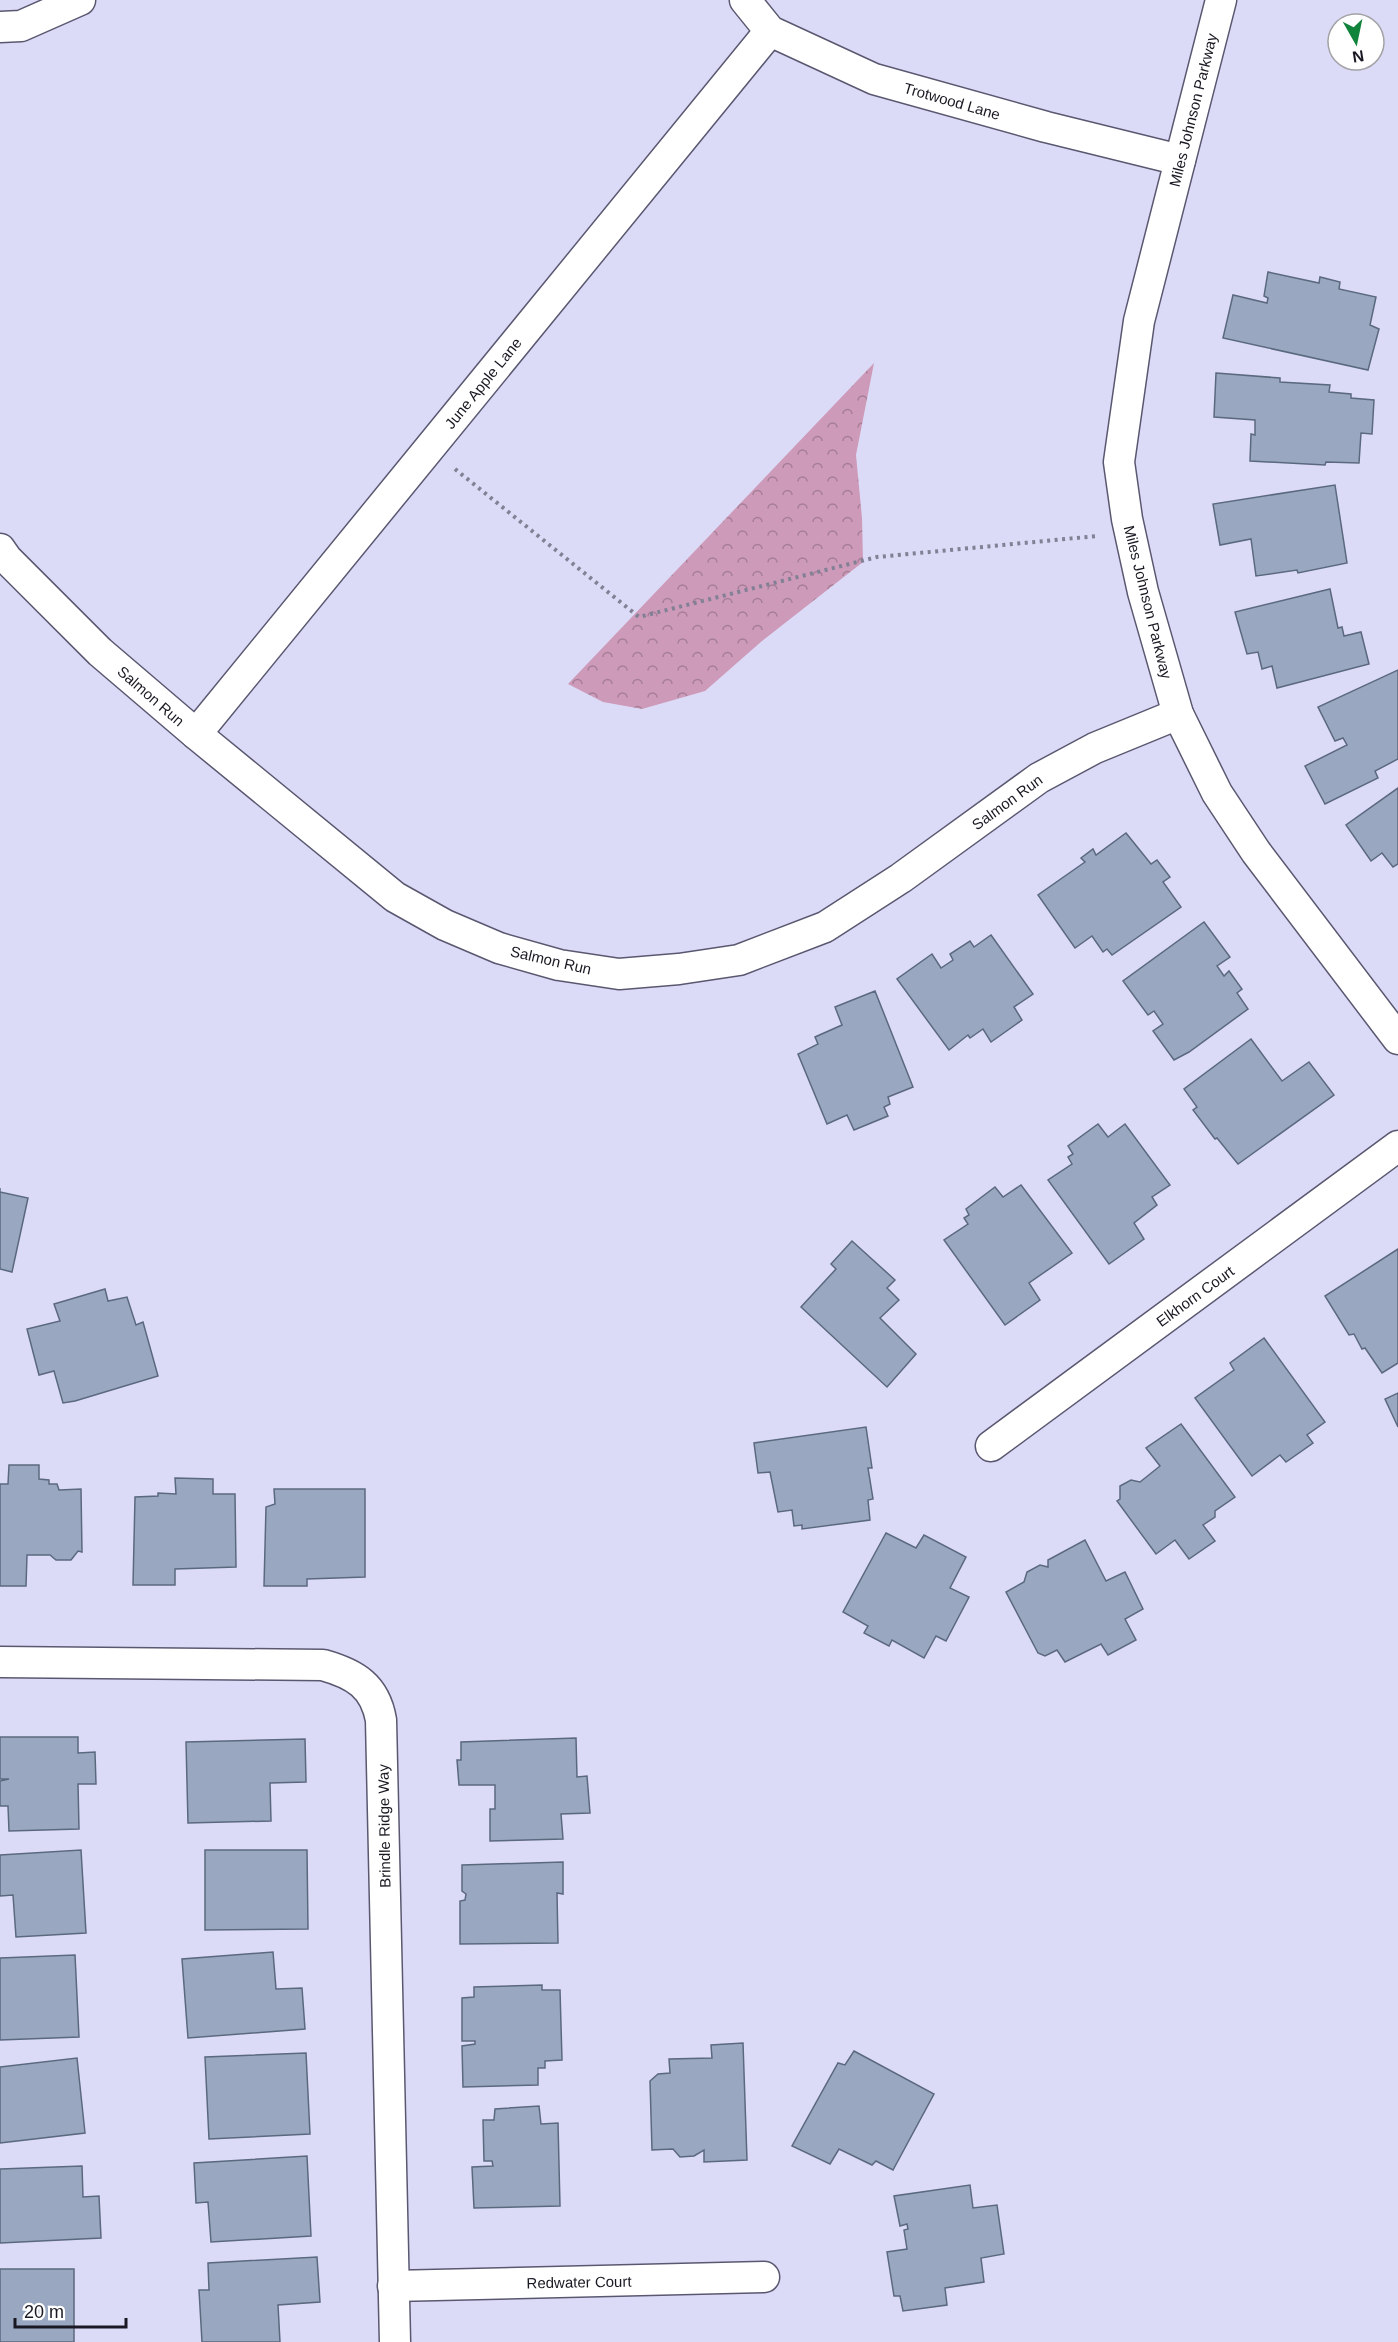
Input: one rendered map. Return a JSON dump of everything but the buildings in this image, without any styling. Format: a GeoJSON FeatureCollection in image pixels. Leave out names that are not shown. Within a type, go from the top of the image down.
{"type":"FeatureCollection","features":[{"type":"Feature","properties":{"kind":"street"},"geometry":{"type":"LineString","coordinates":[[0,27],[21,26],[80,0]]}},
{"type":"Feature","properties":{"kind":"street","name":"Trotwood Lane"},"geometry":{"type":"LineString","coordinates":[[745,0],[770,31],[874,79],[1046,127],[1180,160]]}},
{"type":"Feature","properties":{"kind":"street","name":"Miles Johnson Parkway"},"geometry":{"type":"LineString","coordinates":[[1221,0],[1139,321],[1119,462],[1126,519],[1143,592],[1178,714],[1217,793],[1243,832],[1398,1039]]}},
{"type":"Feature","properties":{"kind":"street","name":"June Apple Lane"},"geometry":{"type":"LineString","coordinates":[[196,734],[770,31]]}},
{"type":"Feature","properties":{"kind":"street","name":"Salmon Run"},"geometry":{"type":"LineString","coordinates":[[0,549],[7,559],[100,652],[395,897],[445,925],[499,948],[559,965],[619,974],[679,969],[739,960],[825,927],[901,878],[1039,778],[1095,748],[1178,714]]}},
{"type":"Feature","properties":{"kind":"street","name":"Elkhorn Court"},"geometry":{"type":"LineString","coordinates":[[991,1446],[1398,1146]]}},
{"type":"Feature","properties":{"kind":"street","name":"Brindle Ridge Way"},"geometry":{"type":"LineString","coordinates":[[0,1662],[323,1665],[346,1671],[369,1691],[378,1705],[381,1720],[395,2342]]}},
{"type":"Feature","properties":{"kind":"street","name":"Redwater Court"},"geometry":{"type":"LineString","coordinates":[[393,2286],[764,2277]]}},
{"type":"Feature","properties":{"kind":"path"},"geometry":{"type":"LineString","coordinates":[[455,469],[639,617],[877,557],[1101,535]]}},
{"type":"Feature","properties":{"kind":"green space"},"geometry":{"type":"Polygon","coordinates":[[[874,363],[856,455],[862,518],[863,562],[762,641],[705,691],[642,709],[603,702],[568,684],[874,363]]]}}]}
